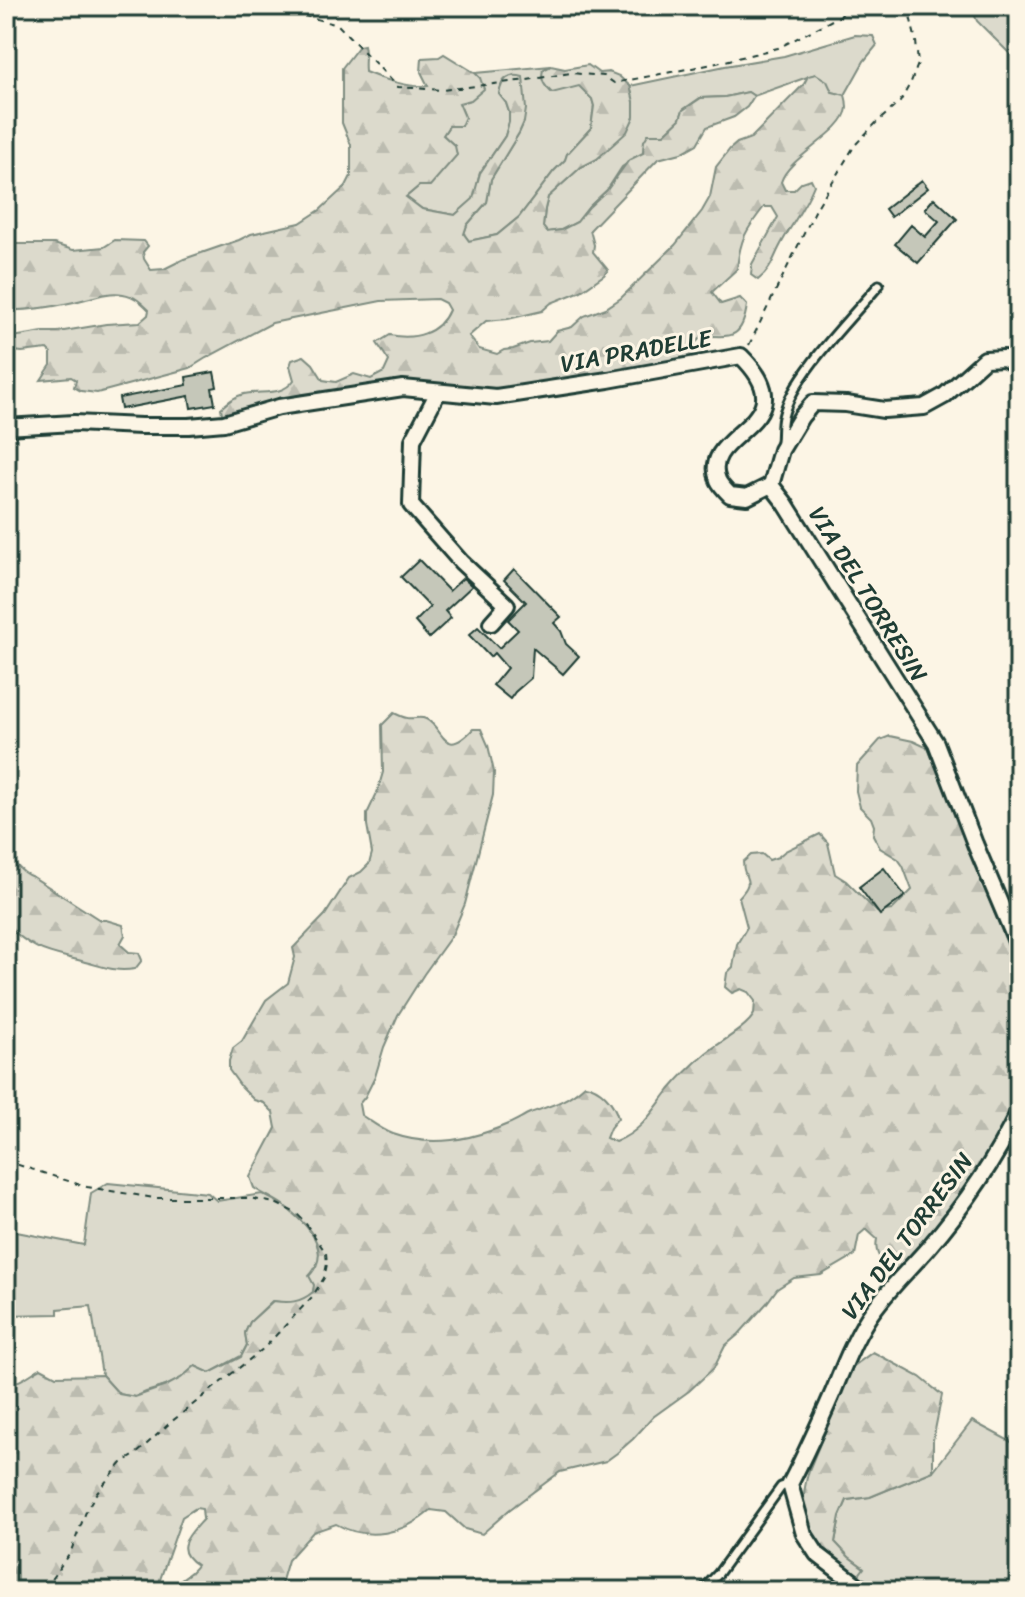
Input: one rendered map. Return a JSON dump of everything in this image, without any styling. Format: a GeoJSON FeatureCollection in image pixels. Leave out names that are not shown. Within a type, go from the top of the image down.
{"type":"FeatureCollection","features":[{"type":"Feature","properties":{"kind":"street","name":"VIA PRADELLE"},"geometry":{"type":"LineString","coordinates":[[6,427],[74,423],[189,426],[224,423],[279,407],[403,388],[496,397],[741,356],[756,370],[763,383],[765,400],[755,419],[721,451],[716,467],[718,481],[730,495],[747,497],[771,485]]}},
{"type":"Feature","properties":{"kind":"street"},"geometry":{"type":"LineString","coordinates":[[771,485],[781,450],[813,403],[884,410],[924,407],[944,396],[985,359],[1004,358],[1019,367]]}},
{"type":"Feature","properties":{"kind":"street"},"geometry":{"type":"LineString","coordinates":[[438,392],[413,440],[411,505],[461,562],[507,605],[491,623]]}},
{"type":"Feature","properties":{"kind":"street","name":"VIA DEL TORRESIN"},"geometry":{"type":"LineString","coordinates":[[771,485],[936,743],[1019,948]]}},
{"type":"Feature","properties":{"kind":"street","name":"VIA DEL TORRESIN"},"geometry":{"type":"LineString","coordinates":[[790,1484],[854,1344],[870,1316],[956,1215],[989,1166],[1019,1111]]}},
{"type":"Feature","properties":{"kind":"street"},"geometry":{"type":"LineString","coordinates":[[790,1484],[804,1534],[817,1554],[865,1591]]}},
{"type":"Feature","properties":{"kind":"lane"},"geometry":{"type":"LineString","coordinates":[[781,450],[783,417],[804,373],[879,285]]}},
{"type":"Feature","properties":{"kind":"lane"},"geometry":{"type":"LineString","coordinates":[[702,1591],[718,1574],[781,1487],[790,1484]]}},
{"type":"Feature","properties":{"kind":"path"},"geometry":{"type":"LineString","coordinates":[[106,6],[128,6]]}},
{"type":"Feature","properties":{"kind":"path"},"geometry":{"type":"LineString","coordinates":[[269,6],[338,25],[398,87],[442,90],[571,73],[604,76],[614,83],[713,64],[778,48],[859,6]]}},
{"type":"Feature","properties":{"kind":"path"},"geometry":{"type":"LineString","coordinates":[[741,356],[824,196],[855,145],[900,102],[911,82],[918,64],[916,41],[910,16],[899,6]]}},
{"type":"Feature","properties":{"kind":"path"},"geometry":{"type":"LineString","coordinates":[[6,1161],[87,1187],[154,1198],[264,1200],[296,1213],[326,1253],[327,1264],[317,1290],[264,1348],[122,1463],[97,1492],[71,1551],[43,1591]]}},
{"type":"Feature","properties":{"kind":"green space"},"geometry":{"type":"Polygon","coordinates":[[[971,6],[1019,6],[1019,63],[977,21],[971,6]]]}},
{"type":"Feature","properties":{"kind":"green space"},"geometry":{"type":"Polygon","coordinates":[[[855,35],[873,36],[877,45],[845,95],[832,92],[816,74],[754,96],[748,92],[700,98],[683,110],[680,119],[664,134],[644,141],[643,153],[622,167],[607,190],[577,222],[562,230],[547,232],[543,227],[548,197],[581,167],[597,159],[634,102],[630,86],[784,56],[855,35]]]}},
{"type":"Feature","properties":{"kind":"green space"},"geometry":{"type":"Polygon","coordinates":[[[364,45],[365,72],[372,75],[404,84],[428,86],[421,72],[422,58],[444,54],[475,73],[484,89],[471,100],[459,103],[465,117],[461,126],[449,126],[443,135],[455,146],[457,155],[430,186],[419,186],[406,197],[422,209],[455,215],[473,199],[480,173],[505,136],[509,122],[506,103],[499,94],[502,84],[506,78],[523,77],[524,122],[491,179],[487,202],[467,225],[464,234],[469,241],[497,235],[519,217],[591,128],[592,99],[579,86],[552,93],[544,83],[543,70],[551,66],[565,69],[588,65],[599,73],[609,72],[630,86],[634,102],[634,117],[627,132],[548,197],[543,227],[547,232],[561,230],[577,222],[607,190],[629,160],[643,153],[648,134],[664,134],[680,119],[683,110],[701,98],[748,92],[754,96],[747,107],[734,117],[707,127],[697,144],[681,153],[658,159],[590,230],[593,252],[608,270],[604,275],[542,311],[486,321],[469,336],[479,349],[497,354],[530,343],[548,341],[557,331],[572,327],[584,316],[606,308],[621,298],[675,245],[702,211],[710,197],[716,167],[730,149],[751,138],[804,84],[808,76],[816,74],[827,81],[832,92],[845,95],[847,108],[837,126],[794,163],[781,182],[785,190],[794,190],[811,179],[814,185],[768,269],[758,280],[751,275],[752,264],[778,217],[772,207],[764,207],[745,235],[737,269],[712,292],[721,304],[740,298],[747,305],[743,323],[729,335],[704,335],[694,344],[692,359],[502,392],[410,388],[223,419],[221,408],[238,396],[284,389],[294,380],[290,366],[292,360],[304,356],[323,380],[336,382],[354,374],[371,379],[384,372],[389,361],[377,343],[390,335],[417,336],[432,330],[449,310],[445,303],[437,299],[381,301],[272,323],[190,368],[97,393],[74,387],[76,380],[71,377],[41,380],[51,365],[51,353],[47,349],[6,350],[6,338],[140,322],[149,310],[134,298],[117,293],[49,307],[6,310],[6,244],[54,244],[73,250],[104,247],[115,240],[144,241],[148,246],[143,252],[144,259],[151,270],[164,269],[251,234],[300,223],[320,210],[346,186],[351,176],[351,145],[342,123],[342,68],[359,46],[364,45]]]}},
{"type":"Feature","properties":{"kind":"green space"},"geometry":{"type":"Polygon","coordinates":[[[551,66],[543,70],[579,85],[592,99],[591,128],[519,217],[497,235],[469,241],[464,234],[467,225],[487,202],[491,179],[524,122],[514,75],[503,82],[499,94],[509,112],[505,136],[480,173],[474,199],[455,215],[422,209],[406,197],[455,146],[443,135],[449,126],[461,125],[465,117],[459,103],[480,78],[475,73],[551,66]]]}},
{"type":"Feature","properties":{"kind":"green space"},"geometry":{"type":"Polygon","coordinates":[[[394,713],[407,718],[426,719],[450,742],[456,742],[473,729],[481,729],[494,772],[493,795],[465,904],[452,935],[398,1015],[375,1077],[359,1104],[361,1115],[377,1126],[393,1134],[422,1141],[466,1138],[494,1130],[559,1102],[585,1085],[601,1092],[616,1112],[618,1118],[606,1138],[615,1142],[632,1132],[691,1067],[746,1024],[754,1014],[755,1001],[748,992],[741,989],[732,993],[725,987],[737,944],[747,927],[739,897],[748,883],[743,862],[751,855],[762,854],[769,860],[820,834],[828,843],[835,874],[877,912],[892,910],[912,890],[898,859],[880,848],[873,835],[871,818],[860,807],[856,791],[857,766],[880,740],[890,736],[928,748],[1019,975],[1019,1097],[1014,1110],[968,1190],[904,1272],[892,1268],[879,1257],[877,1239],[866,1229],[859,1235],[855,1255],[821,1275],[794,1278],[777,1289],[725,1346],[714,1368],[653,1417],[617,1453],[606,1461],[560,1472],[482,1534],[465,1529],[446,1512],[431,1510],[409,1525],[385,1533],[361,1533],[336,1524],[313,1532],[288,1560],[279,1591],[170,1591],[197,1565],[184,1548],[188,1536],[203,1519],[202,1509],[196,1508],[182,1517],[156,1591],[6,1591],[6,1384],[20,1381],[41,1368],[56,1376],[102,1375],[119,1394],[135,1397],[166,1386],[195,1366],[210,1373],[241,1357],[247,1345],[245,1333],[250,1322],[273,1301],[294,1301],[313,1292],[314,1285],[309,1276],[319,1257],[315,1239],[303,1222],[287,1208],[254,1188],[250,1177],[276,1128],[273,1112],[242,1088],[229,1070],[229,1061],[233,1048],[242,1041],[266,1000],[288,983],[295,957],[293,948],[325,915],[349,878],[369,864],[372,853],[367,814],[383,772],[382,725],[394,713]]]}},
{"type":"Feature","properties":{"kind":"green space"},"geometry":{"type":"Polygon","coordinates":[[[6,842],[12,858],[23,872],[100,920],[123,925],[125,935],[120,944],[129,952],[139,953],[142,960],[135,969],[110,968],[51,953],[25,941],[6,924],[6,842]]]}},
{"type":"Feature","properties":{"kind":"green space"},"geometry":{"type":"Polygon","coordinates":[[[108,1183],[208,1193],[217,1201],[262,1194],[285,1206],[314,1233],[320,1256],[313,1292],[305,1300],[290,1303],[272,1301],[250,1322],[245,1333],[247,1345],[241,1356],[210,1373],[195,1366],[181,1379],[166,1386],[135,1397],[119,1394],[102,1375],[91,1306],[58,1309],[58,1314],[6,1315],[6,1230],[84,1245],[91,1193],[108,1183]]]}},
{"type":"Feature","properties":{"kind":"green space"},"geometry":{"type":"Polygon","coordinates":[[[873,1352],[920,1377],[942,1395],[933,1440],[933,1471],[870,1497],[847,1500],[835,1542],[864,1568],[855,1580],[818,1546],[806,1520],[805,1489],[809,1470],[851,1368],[873,1352]]]}},
{"type":"Feature","properties":{"kind":"green space"},"geometry":{"type":"Polygon","coordinates":[[[972,1421],[1019,1446],[1019,1591],[870,1591],[855,1580],[863,1567],[835,1542],[847,1500],[870,1497],[933,1471],[972,1421]]]}},
{"type":"Feature","properties":{"kind":"building"},"geometry":{"type":"Polygon","coordinates":[[[922,180],[928,188],[891,217],[885,209],[922,180]]]}},
{"type":"Feature","properties":{"kind":"building"},"geometry":{"type":"Polygon","coordinates":[[[934,198],[957,219],[918,263],[895,244],[911,225],[925,237],[939,221],[925,209],[934,198]]]}},
{"type":"Feature","properties":{"kind":"building"},"geometry":{"type":"Polygon","coordinates":[[[214,372],[217,387],[212,388],[215,404],[191,408],[189,396],[121,409],[119,398],[187,385],[186,377],[214,372]]]}},
{"type":"Feature","properties":{"kind":"building"},"geometry":{"type":"Polygon","coordinates":[[[419,560],[449,591],[463,578],[472,586],[445,611],[451,618],[429,638],[415,622],[430,607],[401,577],[419,560]]]}},
{"type":"Feature","properties":{"kind":"building"},"geometry":{"type":"Polygon","coordinates":[[[514,569],[561,617],[554,623],[566,644],[579,656],[563,674],[533,648],[531,678],[510,699],[493,685],[507,668],[494,653],[490,657],[469,635],[478,627],[499,648],[518,630],[508,620],[526,602],[504,580],[514,569]]]}},
{"type":"Feature","properties":{"kind":"building"},"geometry":{"type":"Polygon","coordinates":[[[884,868],[905,896],[880,915],[859,887],[884,868]]]}}]}
